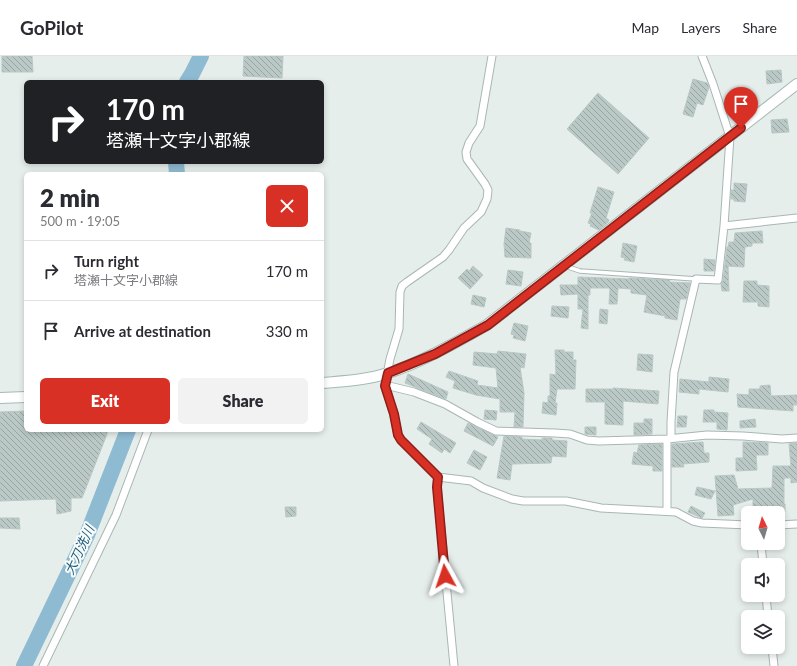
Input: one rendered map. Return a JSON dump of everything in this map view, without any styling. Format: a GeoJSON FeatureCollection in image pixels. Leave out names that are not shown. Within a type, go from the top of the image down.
{"type":"FeatureCollection","features":[{"type":"Feature","properties":{"kind":"main road"},"geometry":{"type":"LineString","coordinates":[[324,383],[347,381],[388,373],[435,354],[488,325],[797,84]]}},
{"type":"Feature","properties":{"kind":"main road"},"geometry":{"type":"LineString","coordinates":[[0,398],[24,397]]}},
{"type":"Feature","properties":{"kind":"street"},"geometry":{"type":"LineString","coordinates":[[492,56],[480,126],[469,143],[466,152],[467,159],[488,190],[487,199],[481,212],[464,228],[443,257],[402,286],[400,292],[400,329],[390,359],[385,386],[394,414],[398,435],[401,440],[438,477],[472,482],[512,499],[523,501],[566,501],[602,508],[668,511],[676,512],[702,524],[741,525]]}},
{"type":"Feature","properties":{"kind":"street"},"geometry":{"type":"LineString","coordinates":[[668,511],[669,438],[674,372],[696,279],[718,280],[724,226],[730,137],[713,84],[702,56]]}},
{"type":"Feature","properties":{"kind":"street"},"geometry":{"type":"LineString","coordinates":[[724,226],[797,218]]}},
{"type":"Feature","properties":{"kind":"street"},"geometry":{"type":"LineString","coordinates":[[385,386],[414,392],[445,404],[496,431],[570,434],[587,440],[599,441],[707,435],[782,439],[797,438]]}},
{"type":"Feature","properties":{"kind":"street"},"geometry":{"type":"LineString","coordinates":[[43,666],[116,515],[147,432]]}},
{"type":"Feature","properties":{"kind":"street"},"geometry":{"type":"LineString","coordinates":[[438,477],[437,487],[454,666]]}},
{"type":"Feature","properties":{"kind":"street"},"geometry":{"type":"LineString","coordinates":[[785,525],[797,524]]}},
{"type":"Feature","properties":{"kind":"street"},"geometry":{"type":"LineString","coordinates":[[773,654],[774,666]]}},
{"type":"Feature","properties":{"kind":"lane"},"geometry":{"type":"LineString","coordinates":[[564,266],[580,271],[696,279]]}},
{"type":"Feature","properties":{"kind":"building"},"geometry":{"type":"Polygon","coordinates":[[[2,56],[32,56],[33,72],[2,72],[2,56]]]}},
{"type":"Feature","properties":{"kind":"building"},"geometry":{"type":"Polygon","coordinates":[[[244,56],[283,56],[282,78],[243,76],[244,56]]]}},
{"type":"Feature","properties":{"kind":"building"},"geometry":{"type":"Polygon","coordinates":[[[781,70],[782,82],[767,84],[766,71],[781,70]]]}},
{"type":"Feature","properties":{"kind":"building"},"geometry":{"type":"Polygon","coordinates":[[[693,79],[707,83],[709,87],[703,105],[697,103],[693,117],[683,114],[693,79]]]}},
{"type":"Feature","properties":{"kind":"building"},"geometry":{"type":"Polygon","coordinates":[[[598,93],[649,138],[618,174],[567,129],[598,93]]]}},
{"type":"Feature","properties":{"kind":"building"},"geometry":{"type":"Polygon","coordinates":[[[787,119],[789,132],[772,133],[771,120],[787,119]]]}},
{"type":"Feature","properties":{"kind":"building"},"geometry":{"type":"Polygon","coordinates":[[[734,183],[747,184],[745,202],[734,201],[734,199],[731,199],[731,190],[734,190],[734,183]]]}},
{"type":"Feature","properties":{"kind":"building"},"geometry":{"type":"Polygon","coordinates":[[[598,187],[614,192],[606,218],[609,220],[599,230],[590,226],[591,224],[588,223],[598,187]]]}},
{"type":"Feature","properties":{"kind":"building"},"geometry":{"type":"Polygon","coordinates":[[[506,228],[531,233],[529,243],[531,243],[531,258],[505,257],[504,244],[506,228]]]}},
{"type":"Feature","properties":{"kind":"building"},"geometry":{"type":"Polygon","coordinates":[[[762,231],[763,243],[752,243],[752,246],[745,247],[744,267],[728,266],[729,291],[722,291],[721,284],[723,281],[727,247],[729,242],[734,242],[735,233],[762,231]]]}},
{"type":"Feature","properties":{"kind":"building"},"geometry":{"type":"Polygon","coordinates":[[[623,243],[637,246],[634,262],[624,260],[625,258],[621,257],[623,243]]]}},
{"type":"Feature","properties":{"kind":"building"},"geometry":{"type":"Polygon","coordinates":[[[704,259],[715,260],[714,271],[704,271],[704,259]]]}},
{"type":"Feature","properties":{"kind":"building"},"geometry":{"type":"Polygon","coordinates":[[[473,266],[483,275],[470,289],[458,278],[467,269],[469,271],[473,266]]]}},
{"type":"Feature","properties":{"kind":"building"},"geometry":{"type":"Polygon","coordinates":[[[508,270],[523,272],[521,286],[506,284],[508,270]]]}},
{"type":"Feature","properties":{"kind":"building"},"geometry":{"type":"Polygon","coordinates":[[[578,277],[670,280],[669,282],[690,283],[686,299],[680,299],[677,320],[644,312],[647,295],[631,293],[631,289],[618,288],[617,304],[609,304],[609,288],[590,288],[590,295],[588,295],[588,329],[581,328],[583,309],[578,309],[578,294],[561,295],[560,285],[578,285],[578,277]]]}},
{"type":"Feature","properties":{"kind":"building"},"geometry":{"type":"Polygon","coordinates":[[[744,281],[757,281],[757,285],[769,286],[769,307],[758,306],[758,302],[743,302],[744,281]]]}},
{"type":"Feature","properties":{"kind":"building"},"geometry":{"type":"Polygon","coordinates":[[[473,295],[486,298],[484,307],[471,304],[473,295]]]}},
{"type":"Feature","properties":{"kind":"building"},"geometry":{"type":"Polygon","coordinates":[[[552,306],[569,307],[568,318],[551,316],[552,306]]]}},
{"type":"Feature","properties":{"kind":"building"},"geometry":{"type":"Polygon","coordinates":[[[600,309],[608,310],[607,324],[599,323],[600,309]]]}},
{"type":"Feature","properties":{"kind":"building"},"geometry":{"type":"Polygon","coordinates":[[[514,323],[528,326],[525,341],[513,338],[514,335],[511,334],[514,323]]]}},
{"type":"Feature","properties":{"kind":"building"},"geometry":{"type":"Polygon","coordinates":[[[555,350],[573,352],[573,360],[576,360],[575,389],[557,389],[555,403],[557,403],[556,415],[542,413],[543,402],[548,403],[548,396],[550,396],[550,374],[556,375],[555,350]]]}},
{"type":"Feature","properties":{"kind":"building"},"geometry":{"type":"Polygon","coordinates":[[[498,351],[526,354],[524,368],[520,367],[524,393],[523,427],[514,427],[515,412],[500,412],[500,399],[476,395],[453,388],[455,381],[446,377],[449,371],[478,381],[477,385],[498,388],[496,368],[473,365],[474,352],[497,354],[498,351]]]}},
{"type":"Feature","properties":{"kind":"building"},"geometry":{"type":"Polygon","coordinates":[[[638,354],[653,355],[652,372],[637,370],[638,354]]]}},
{"type":"Feature","properties":{"kind":"building"},"geometry":{"type":"Polygon","coordinates":[[[408,374],[448,392],[446,399],[405,383],[408,374]]]}},
{"type":"Feature","properties":{"kind":"building"},"geometry":{"type":"Polygon","coordinates":[[[709,377],[729,379],[728,392],[699,389],[699,394],[679,392],[680,379],[709,382],[709,377]]]}},
{"type":"Feature","properties":{"kind":"building"},"geometry":{"type":"Polygon","coordinates":[[[770,385],[771,396],[797,395],[797,405],[793,405],[793,411],[738,407],[737,394],[749,395],[749,389],[760,389],[760,386],[770,385]]]}},
{"type":"Feature","properties":{"kind":"building"},"geometry":{"type":"Polygon","coordinates":[[[613,388],[659,391],[658,404],[623,401],[623,425],[605,424],[605,402],[586,402],[586,389],[613,388]]]}},
{"type":"Feature","properties":{"kind":"building"},"geometry":{"type":"Polygon","coordinates":[[[485,410],[497,411],[496,420],[484,419],[485,410]]]}},
{"type":"Feature","properties":{"kind":"building"},"geometry":{"type":"Polygon","coordinates":[[[704,410],[714,410],[714,412],[728,413],[727,430],[717,429],[717,422],[703,422],[704,410]]]}},
{"type":"Feature","properties":{"kind":"building"},"geometry":{"type":"Polygon","coordinates":[[[24,411],[24,432],[107,432],[82,498],[71,498],[71,511],[57,514],[56,499],[0,501],[0,412],[24,411]]]}},
{"type":"Feature","properties":{"kind":"building"},"geometry":{"type":"Polygon","coordinates":[[[678,416],[687,416],[686,427],[677,427],[678,416]]]}},
{"type":"Feature","properties":{"kind":"building"},"geometry":{"type":"Polygon","coordinates":[[[644,419],[652,419],[652,434],[634,435],[634,423],[644,423],[644,419]]]}},
{"type":"Feature","properties":{"kind":"building"},"geometry":{"type":"Polygon","coordinates":[[[755,419],[756,427],[740,428],[740,421],[755,419]]]}},
{"type":"Feature","properties":{"kind":"building"},"geometry":{"type":"Polygon","coordinates":[[[421,422],[456,443],[450,453],[444,449],[442,453],[429,444],[432,439],[417,429],[421,422]]]}},
{"type":"Feature","properties":{"kind":"building"},"geometry":{"type":"Polygon","coordinates":[[[468,423],[498,437],[493,446],[464,431],[468,423]]]}},
{"type":"Feature","properties":{"kind":"building"},"geometry":{"type":"Polygon","coordinates":[[[585,427],[596,427],[596,435],[585,434],[585,427]]]}},
{"type":"Feature","properties":{"kind":"building"},"geometry":{"type":"Polygon","coordinates":[[[504,436],[542,440],[542,438],[552,438],[552,440],[567,441],[566,457],[552,456],[551,463],[512,464],[510,480],[497,478],[504,436]]]}},
{"type":"Feature","properties":{"kind":"building"},"geometry":{"type":"Polygon","coordinates":[[[703,442],[704,453],[709,453],[709,462],[683,464],[684,467],[672,467],[672,444],[703,442]]]}},
{"type":"Feature","properties":{"kind":"building"},"geometry":{"type":"Polygon","coordinates":[[[743,442],[768,443],[768,455],[756,455],[757,470],[736,471],[736,458],[743,458],[743,442]]]}},
{"type":"Feature","properties":{"kind":"building"},"geometry":{"type":"Polygon","coordinates":[[[797,443],[797,482],[791,483],[791,478],[784,478],[785,506],[753,506],[753,499],[733,505],[734,515],[718,516],[715,476],[734,475],[738,489],[772,488],[773,466],[791,466],[789,444],[797,443]]]}},
{"type":"Feature","properties":{"kind":"building"},"geometry":{"type":"Polygon","coordinates":[[[662,444],[662,471],[653,471],[653,466],[632,464],[634,452],[637,453],[639,445],[662,444]]]}},
{"type":"Feature","properties":{"kind":"building"},"geometry":{"type":"Polygon","coordinates":[[[474,450],[487,457],[480,470],[467,463],[474,450]]]}},
{"type":"Feature","properties":{"kind":"building"},"geometry":{"type":"Polygon","coordinates":[[[697,487],[715,491],[711,499],[695,495],[697,487]]]}},
{"type":"Feature","properties":{"kind":"building"},"geometry":{"type":"Polygon","coordinates":[[[691,506],[705,513],[702,518],[688,512],[691,506]]]}},
{"type":"Feature","properties":{"kind":"building"},"geometry":{"type":"Polygon","coordinates":[[[285,507],[296,507],[296,516],[286,517],[285,507]]]}},
{"type":"Feature","properties":{"kind":"building"},"geometry":{"type":"Polygon","coordinates":[[[0,518],[19,518],[20,529],[0,528],[0,518]]]}},
{"type":"Feature","properties":{"kind":"waterway","name":"大刀洗川"},"geometry":{"type":"LineString","coordinates":[[188,80],[201,56]]}},
{"type":"Feature","properties":{"kind":"waterway","name":"大刀洗川"},"geometry":{"type":"LineString","coordinates":[[176,164],[177,172]]}},
{"type":"Feature","properties":{"kind":"waterway","name":"大刀洗川"},"geometry":{"type":"LineString","coordinates":[[24,666],[87,535],[127,432]]}},
{"type":"Feature","properties":{"kind":"route"},"geometry":{"type":"LineString","coordinates":[[445,576],[437,487],[438,477],[421,461],[398,435],[394,414],[385,386],[388,373],[435,354],[488,325],[741,128]]}}]}
